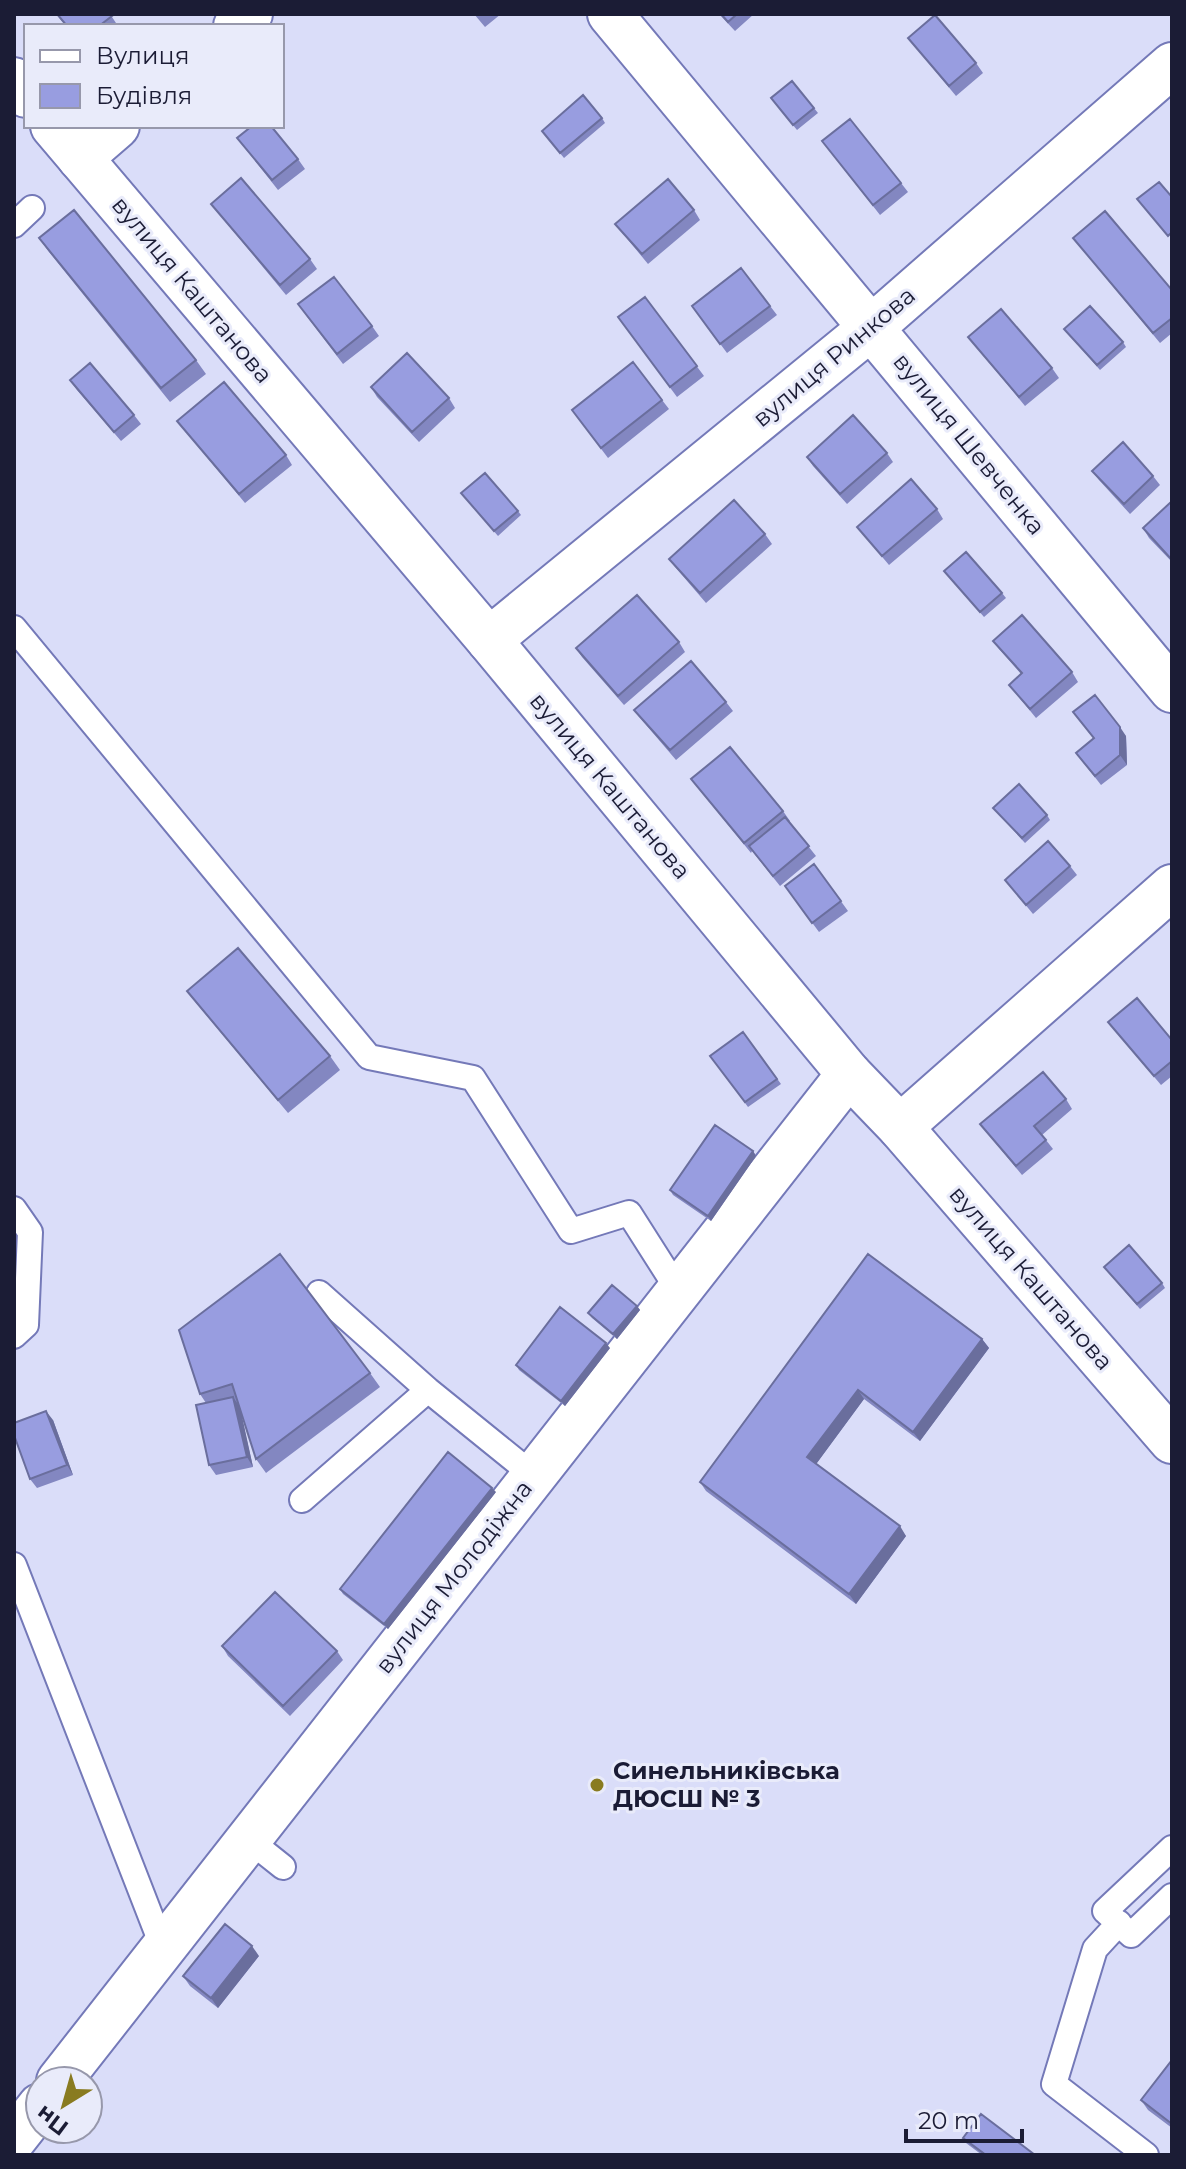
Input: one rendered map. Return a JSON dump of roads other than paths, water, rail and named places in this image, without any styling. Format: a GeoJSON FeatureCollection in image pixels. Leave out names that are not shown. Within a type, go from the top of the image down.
{"type":"FeatureCollection","features":[{"type":"Feature","properties":{"kind":"street","name":"вулиця Шевченка"},"geometry":{"type":"LineString","coordinates":[[610,14],[1172,690]]}},
{"type":"Feature","properties":{"kind":"street","name":"вулиця Ринкова"},"geometry":{"type":"LineString","coordinates":[[489,640],[872,327],[1172,65]]}},
{"type":"Feature","properties":{"kind":"street"},"geometry":{"type":"LineString","coordinates":[[66,142],[111,128]]}},
{"type":"Feature","properties":{"kind":"street","name":"вулиця Каштанова"},"geometry":{"type":"LineString","coordinates":[[66,142],[489,640],[849,1074],[900,1127],[1172,1441]]}},
{"type":"Feature","properties":{"kind":"street"},"geometry":{"type":"LineString","coordinates":[[900,1127],[1172,887]]}},
{"type":"Feature","properties":{"kind":"street","name":"вулиця Молодіжна"},"geometry":{"type":"LineString","coordinates":[[72,2065],[849,1074]]}},
{"type":"Feature","properties":{"kind":"lane"},"geometry":{"type":"LineString","coordinates":[[14,628],[369,1057],[473,1078],[571,1231],[629,1213],[678,1290]]}},
{"type":"Feature","properties":{"kind":"lane"},"geometry":{"type":"LineString","coordinates":[[14,1209],[30,1232],[26,1325],[14,1336]]}},
{"type":"Feature","properties":{"kind":"lane"},"geometry":{"type":"LineString","coordinates":[[319,1293],[428,1390],[533,1475]]}},
{"type":"Feature","properties":{"kind":"lane"},"geometry":{"type":"LineString","coordinates":[[302,1500],[428,1390]]}},
{"type":"Feature","properties":{"kind":"lane"},"geometry":{"type":"LineString","coordinates":[[14,1565],[21,1599],[163,1948]]}},
{"type":"Feature","properties":{"kind":"lane"},"geometry":{"type":"LineString","coordinates":[[248,1839],[283,1867]]}},
{"type":"Feature","properties":{"kind":"lane"},"geometry":{"type":"LineString","coordinates":[[1172,1848],[1105,1911],[1131,1935],[1172,1896]]}},
{"type":"Feature","properties":{"kind":"lane"},"geometry":{"type":"LineString","coordinates":[[1119,1923],[1095,1949],[1054,2084],[1146,2155]]}},
{"type":"Feature","properties":{"kind":"place","name":"Синельниківська ДЮСШ № 3"},"geometry":{"type":"Point","coordinates":[597,1785]}}]}
